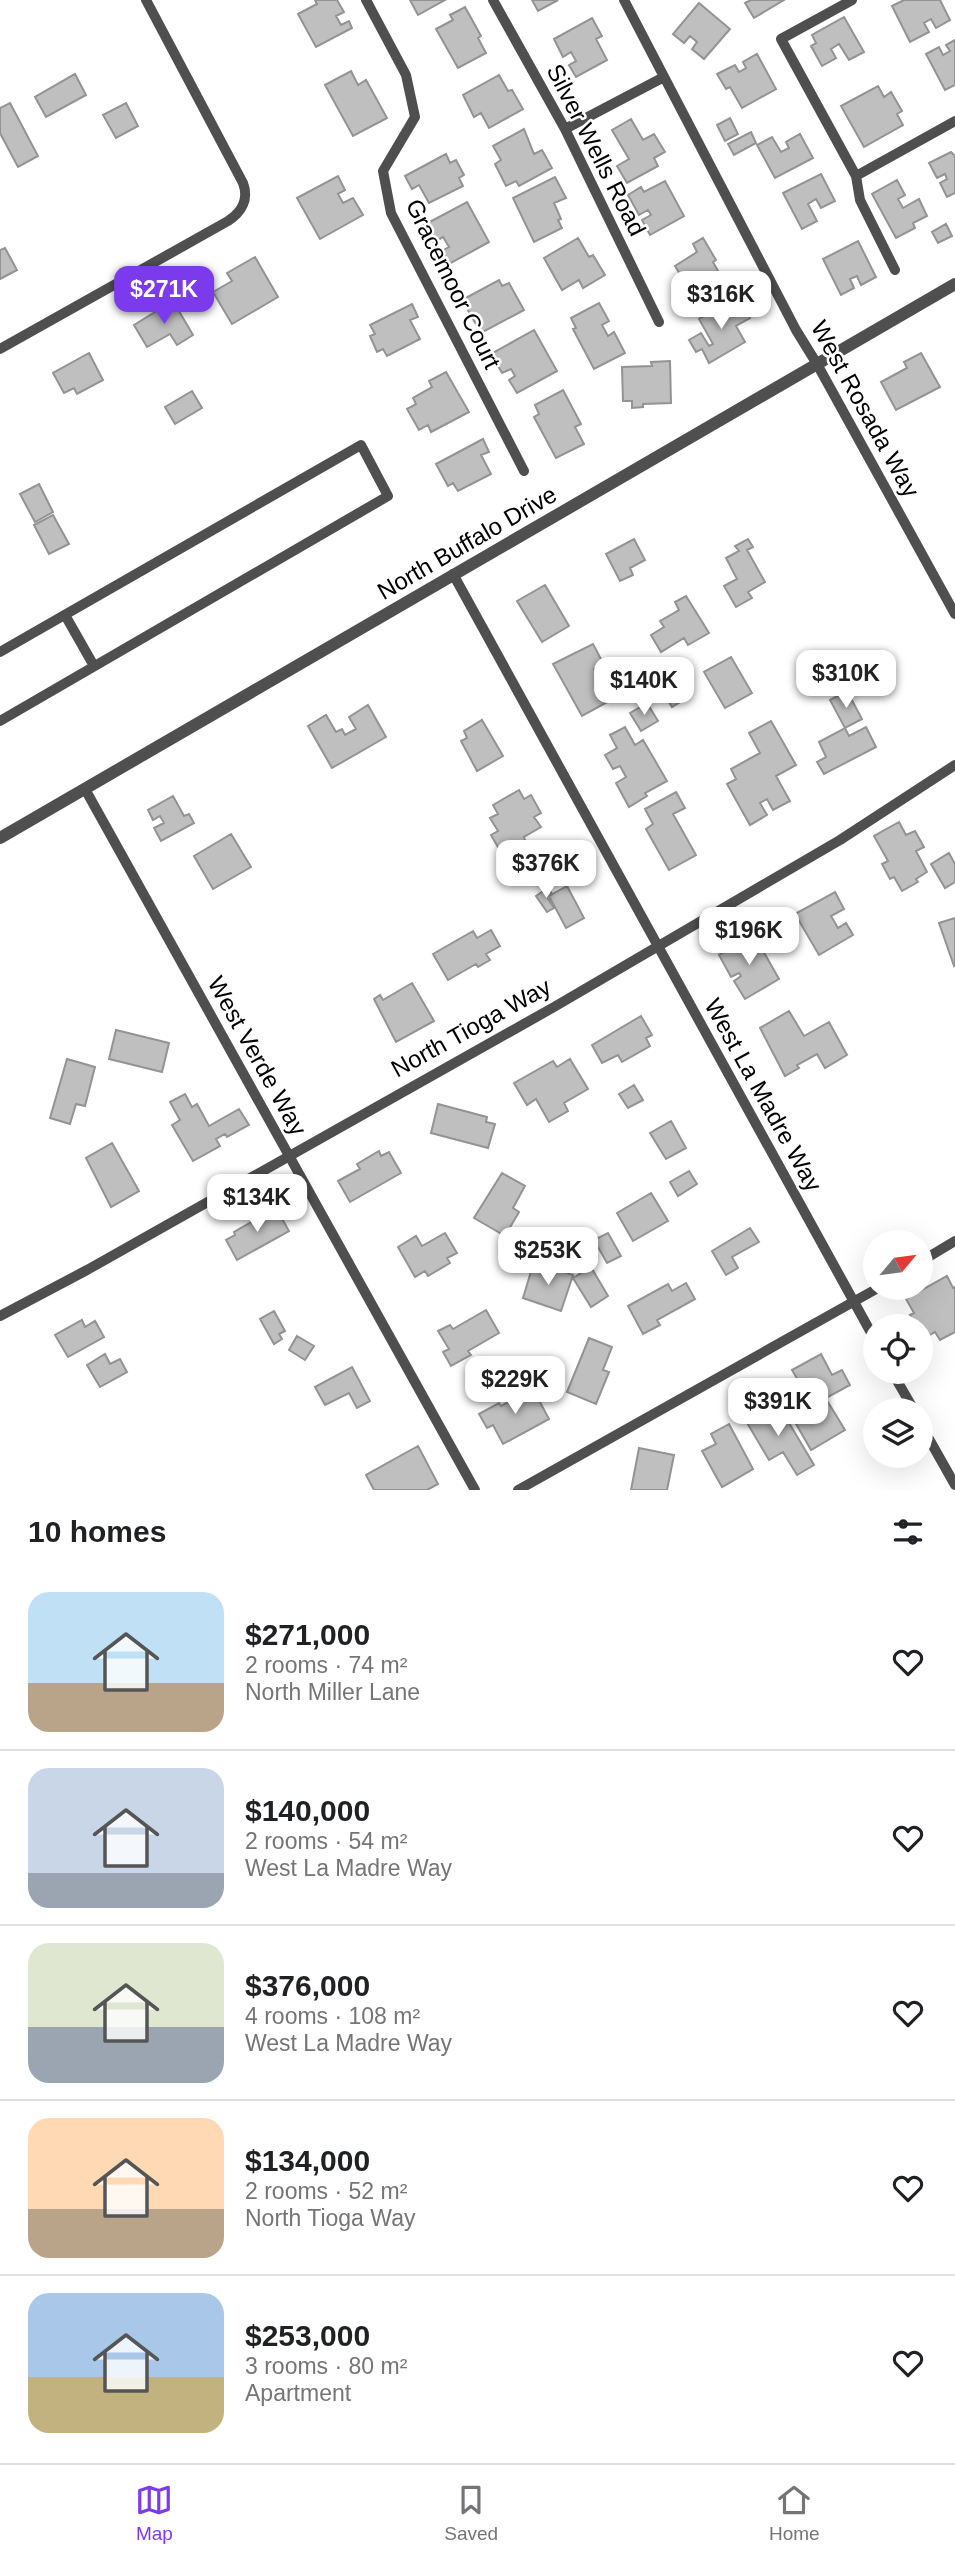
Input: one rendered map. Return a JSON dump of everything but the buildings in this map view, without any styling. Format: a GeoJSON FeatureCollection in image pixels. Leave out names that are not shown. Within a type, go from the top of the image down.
{"type":"FeatureCollection","features":[{"type":"Feature","properties":{"kind":"street"},"geometry":{"type":"LineString","coordinates":[[0,349],[234,218],[242,207],[246,197],[243,183],[146,0]]}},
{"type":"Feature","properties":{"kind":"street","name":"Gracemoor Court"},"geometry":{"type":"LineString","coordinates":[[366,0],[406,75],[415,117],[383,171],[391,213],[524,471]]}},
{"type":"Feature","properties":{"kind":"street","name":"Silver Wells Road"},"geometry":{"type":"LineString","coordinates":[[493,0],[565,129],[659,322]]}},
{"type":"Feature","properties":{"kind":"street","name":"West Rosada Way"},"geometry":{"type":"LineString","coordinates":[[624,0],[796,330],[955,614]]}},
{"type":"Feature","properties":{"kind":"street"},"geometry":{"type":"LineString","coordinates":[[852,0],[781,39],[856,176],[860,200],[895,270]]}},
{"type":"Feature","properties":{"kind":"street"},"geometry":{"type":"LineString","coordinates":[[565,129],[664,77]]}},
{"type":"Feature","properties":{"kind":"street"},"geometry":{"type":"LineString","coordinates":[[856,176],[955,121]]}},
{"type":"Feature","properties":{"kind":"street","name":"North Buffalo Drive"},"geometry":{"type":"LineString","coordinates":[[0,838],[955,284]]}},
{"type":"Feature","properties":{"kind":"street"},"geometry":{"type":"LineString","coordinates":[[0,652],[361,445],[388,496],[0,721]]}},
{"type":"Feature","properties":{"kind":"street","name":"West La Madre Way"},"geometry":{"type":"LineString","coordinates":[[453,574],[863,1319]]}},
{"type":"Feature","properties":{"kind":"street"},"geometry":{"type":"LineString","coordinates":[[65,615],[94,666]]}},
{"type":"Feature","properties":{"kind":"street","name":"North Tioga Way"},"geometry":{"type":"LineString","coordinates":[[0,1316],[288,1158],[657,947],[840,840],[955,765]]}},
{"type":"Feature","properties":{"kind":"street","name":"West Verde Way"},"geometry":{"type":"LineString","coordinates":[[85,789],[475,1490]]}},
{"type":"Feature","properties":{"kind":"street"},"geometry":{"type":"LineString","coordinates":[[933,1254],[955,1241]]}},
{"type":"Feature","properties":{"kind":"street"},"geometry":{"type":"LineString","coordinates":[[518,1490],[863,1297]]}},
{"type":"Feature","properties":{"kind":"street"},"geometry":{"type":"LineString","coordinates":[[933,1446],[955,1485]]}}]}
